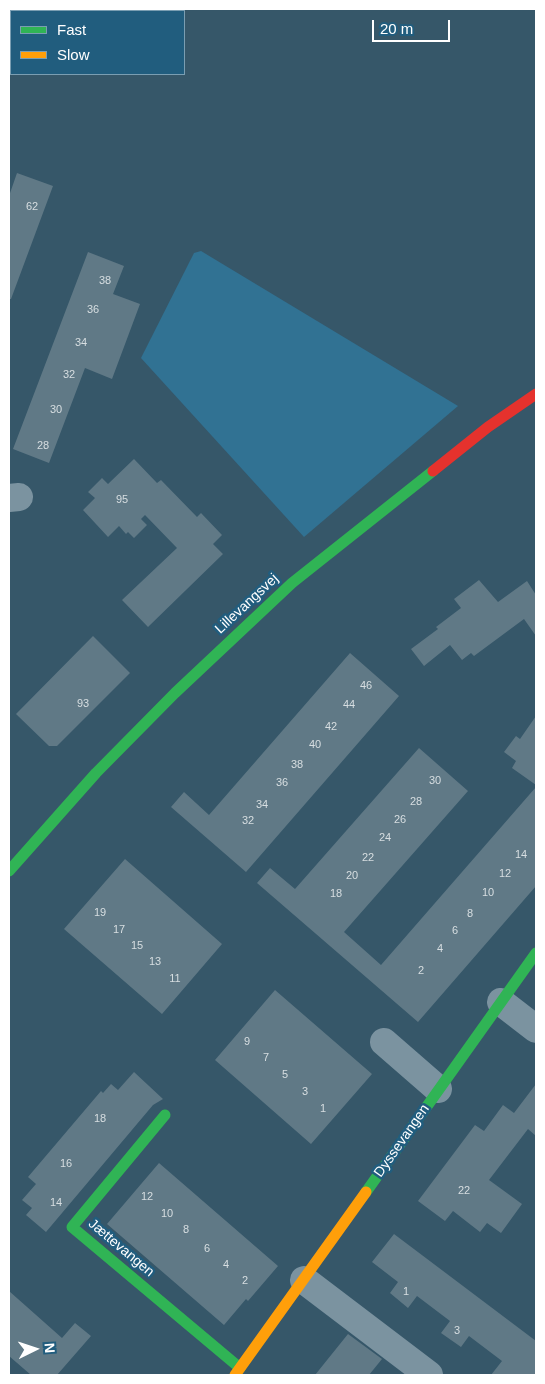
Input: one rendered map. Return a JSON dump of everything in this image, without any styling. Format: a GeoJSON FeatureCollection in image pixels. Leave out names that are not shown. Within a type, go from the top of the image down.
{"type":"FeatureCollection","features":[{"type":"Feature","properties":{"kind":"street","name":"Lillevangsvej"},"geometry":{"type":"LineString","coordinates":[[9,871],[116,753],[175,693],[292,583],[488,427],[536,394]]}},
{"type":"Feature","properties":{"kind":"street","name":"Dyssevangen"},"geometry":{"type":"LineString","coordinates":[[237,1371],[304,1280],[536,953]]}},
{"type":"Feature","properties":{"kind":"street"},"geometry":{"type":"LineString","coordinates":[[501,1002],[536,1029]]}},
{"type":"Feature","properties":{"kind":"street"},"geometry":{"type":"LineString","coordinates":[[384,1042],[438,1089]]}},
{"type":"Feature","properties":{"kind":"street","name":"Jættevangen"},"geometry":{"type":"LineString","coordinates":[[165,1115],[72,1227],[237,1371]]}},
{"type":"Feature","properties":{"kind":"street"},"geometry":{"type":"LineString","coordinates":[[304,1280],[429,1375]]}},
{"type":"Feature","properties":{"kind":"shaded area"},"geometry":{"type":"Polygon","coordinates":[[[201,251],[458,406],[304,537],[141,358],[194,253],[201,251]]]}},
{"type":"Feature","properties":{"kind":"building"},"geometry":{"type":"Polygon","coordinates":[[[17,173],[53,186],[11,299],[9,299],[9,196],[17,173]]]}},
{"type":"Feature","properties":{"kind":"building"},"geometry":{"type":"Polygon","coordinates":[[[88,252],[124,266],[113,294],[140,304],[112,379],[85,368],[49,463],[13,449],[88,252]]]}},
{"type":"Feature","properties":{"kind":"building"},"geometry":{"type":"Polygon","coordinates":[[[134,459],[157,483],[161,480],[197,517],[201,513],[222,535],[213,544],[223,554],[148,627],[122,600],[177,548],[145,515],[141,519],[147,525],[134,538],[128,532],[126,534],[119,526],[108,537],[83,510],[95,498],[88,492],[102,478],[108,484],[134,459]]]}},
{"type":"Feature","properties":{"kind":"building"},"geometry":{"type":"Polygon","coordinates":[[[479,580],[498,602],[527,581],[536,595],[536,636],[524,619],[474,656],[471,653],[462,660],[450,645],[424,666],[411,649],[438,629],[436,627],[461,608],[454,599],[479,580]]]}},
{"type":"Feature","properties":{"kind":"building"},"geometry":{"type":"Polygon","coordinates":[[[93,636],[130,673],[57,746],[49,746],[16,714],[93,636]]]}},
{"type":"Feature","properties":{"kind":"building"},"geometry":{"type":"Polygon","coordinates":[[[350,653],[399,696],[246,872],[171,807],[184,792],[209,815],[350,653]]]}},
{"type":"Feature","properties":{"kind":"building"},"geometry":{"type":"Polygon","coordinates":[[[536,716],[536,785],[512,768],[516,761],[504,752],[516,736],[520,739],[536,716]]]}},
{"type":"Feature","properties":{"kind":"building"},"geometry":{"type":"Polygon","coordinates":[[[419,748],[468,791],[344,932],[381,965],[536,787],[536,886],[418,1022],[257,883],[270,868],[295,889],[419,748]]]}},
{"type":"Feature","properties":{"kind":"building"},"geometry":{"type":"Polygon","coordinates":[[[125,859],[222,944],[162,1014],[64,929],[125,859]]]}},
{"type":"Feature","properties":{"kind":"building"},"geometry":{"type":"Polygon","coordinates":[[[275,990],[372,1074],[311,1144],[215,1060],[275,990]]]}},
{"type":"Feature","properties":{"kind":"building"},"geometry":{"type":"Polygon","coordinates":[[[134,1072],[163,1099],[153,1105],[46,1232],[26,1215],[32,1208],[22,1200],[36,1184],[28,1177],[101,1091],[103,1093],[111,1084],[118,1090],[134,1072]]]}},
{"type":"Feature","properties":{"kind":"building"},"geometry":{"type":"Polygon","coordinates":[[[536,1084],[536,1136],[528,1129],[489,1180],[522,1204],[501,1233],[487,1223],[480,1232],[453,1211],[445,1221],[418,1201],[475,1125],[484,1131],[503,1105],[514,1113],[536,1084]]]}},
{"type":"Feature","properties":{"kind":"building"},"geometry":{"type":"Polygon","coordinates":[[[159,1163],[278,1266],[248,1301],[246,1299],[224,1325],[107,1224],[159,1163]]]}},
{"type":"Feature","properties":{"kind":"building"},"geometry":{"type":"Polygon","coordinates":[[[394,1234],[536,1341],[536,1375],[491,1375],[502,1361],[469,1336],[461,1347],[441,1333],[450,1321],[417,1296],[408,1308],[390,1293],[398,1282],[372,1262],[394,1234]]]}},
{"type":"Feature","properties":{"kind":"building"},"geometry":{"type":"Polygon","coordinates":[[[9,1291],[62,1338],[75,1323],[91,1336],[57,1375],[31,1375],[9,1356],[9,1291]]]}},
{"type":"Feature","properties":{"kind":"building"},"geometry":{"type":"Polygon","coordinates":[[[348,1334],[382,1359],[369,1375],[315,1375],[348,1334]]]}},
{"type":"Feature","properties":{"kind":"traffic: fast"},"geometry":{"type":"LineString","coordinates":[[9,871],[96,773],[175,693],[292,583],[433,471]]}},
{"type":"Feature","properties":{"kind":"traffic: fast"},"geometry":{"type":"LineString","coordinates":[[366,1192],[536,953]]}},
{"type":"Feature","properties":{"kind":"traffic: fast"},"geometry":{"type":"LineString","coordinates":[[165,1115],[72,1227],[240,1368]]}},
{"type":"Feature","properties":{"kind":"traffic: slow"},"geometry":{"type":"LineString","coordinates":[[235,1375],[366,1192]]}},
{"type":"Feature","properties":{"kind":"traffic: jam"},"geometry":{"type":"LineString","coordinates":[[433,471],[488,427],[536,394]]}}]}
